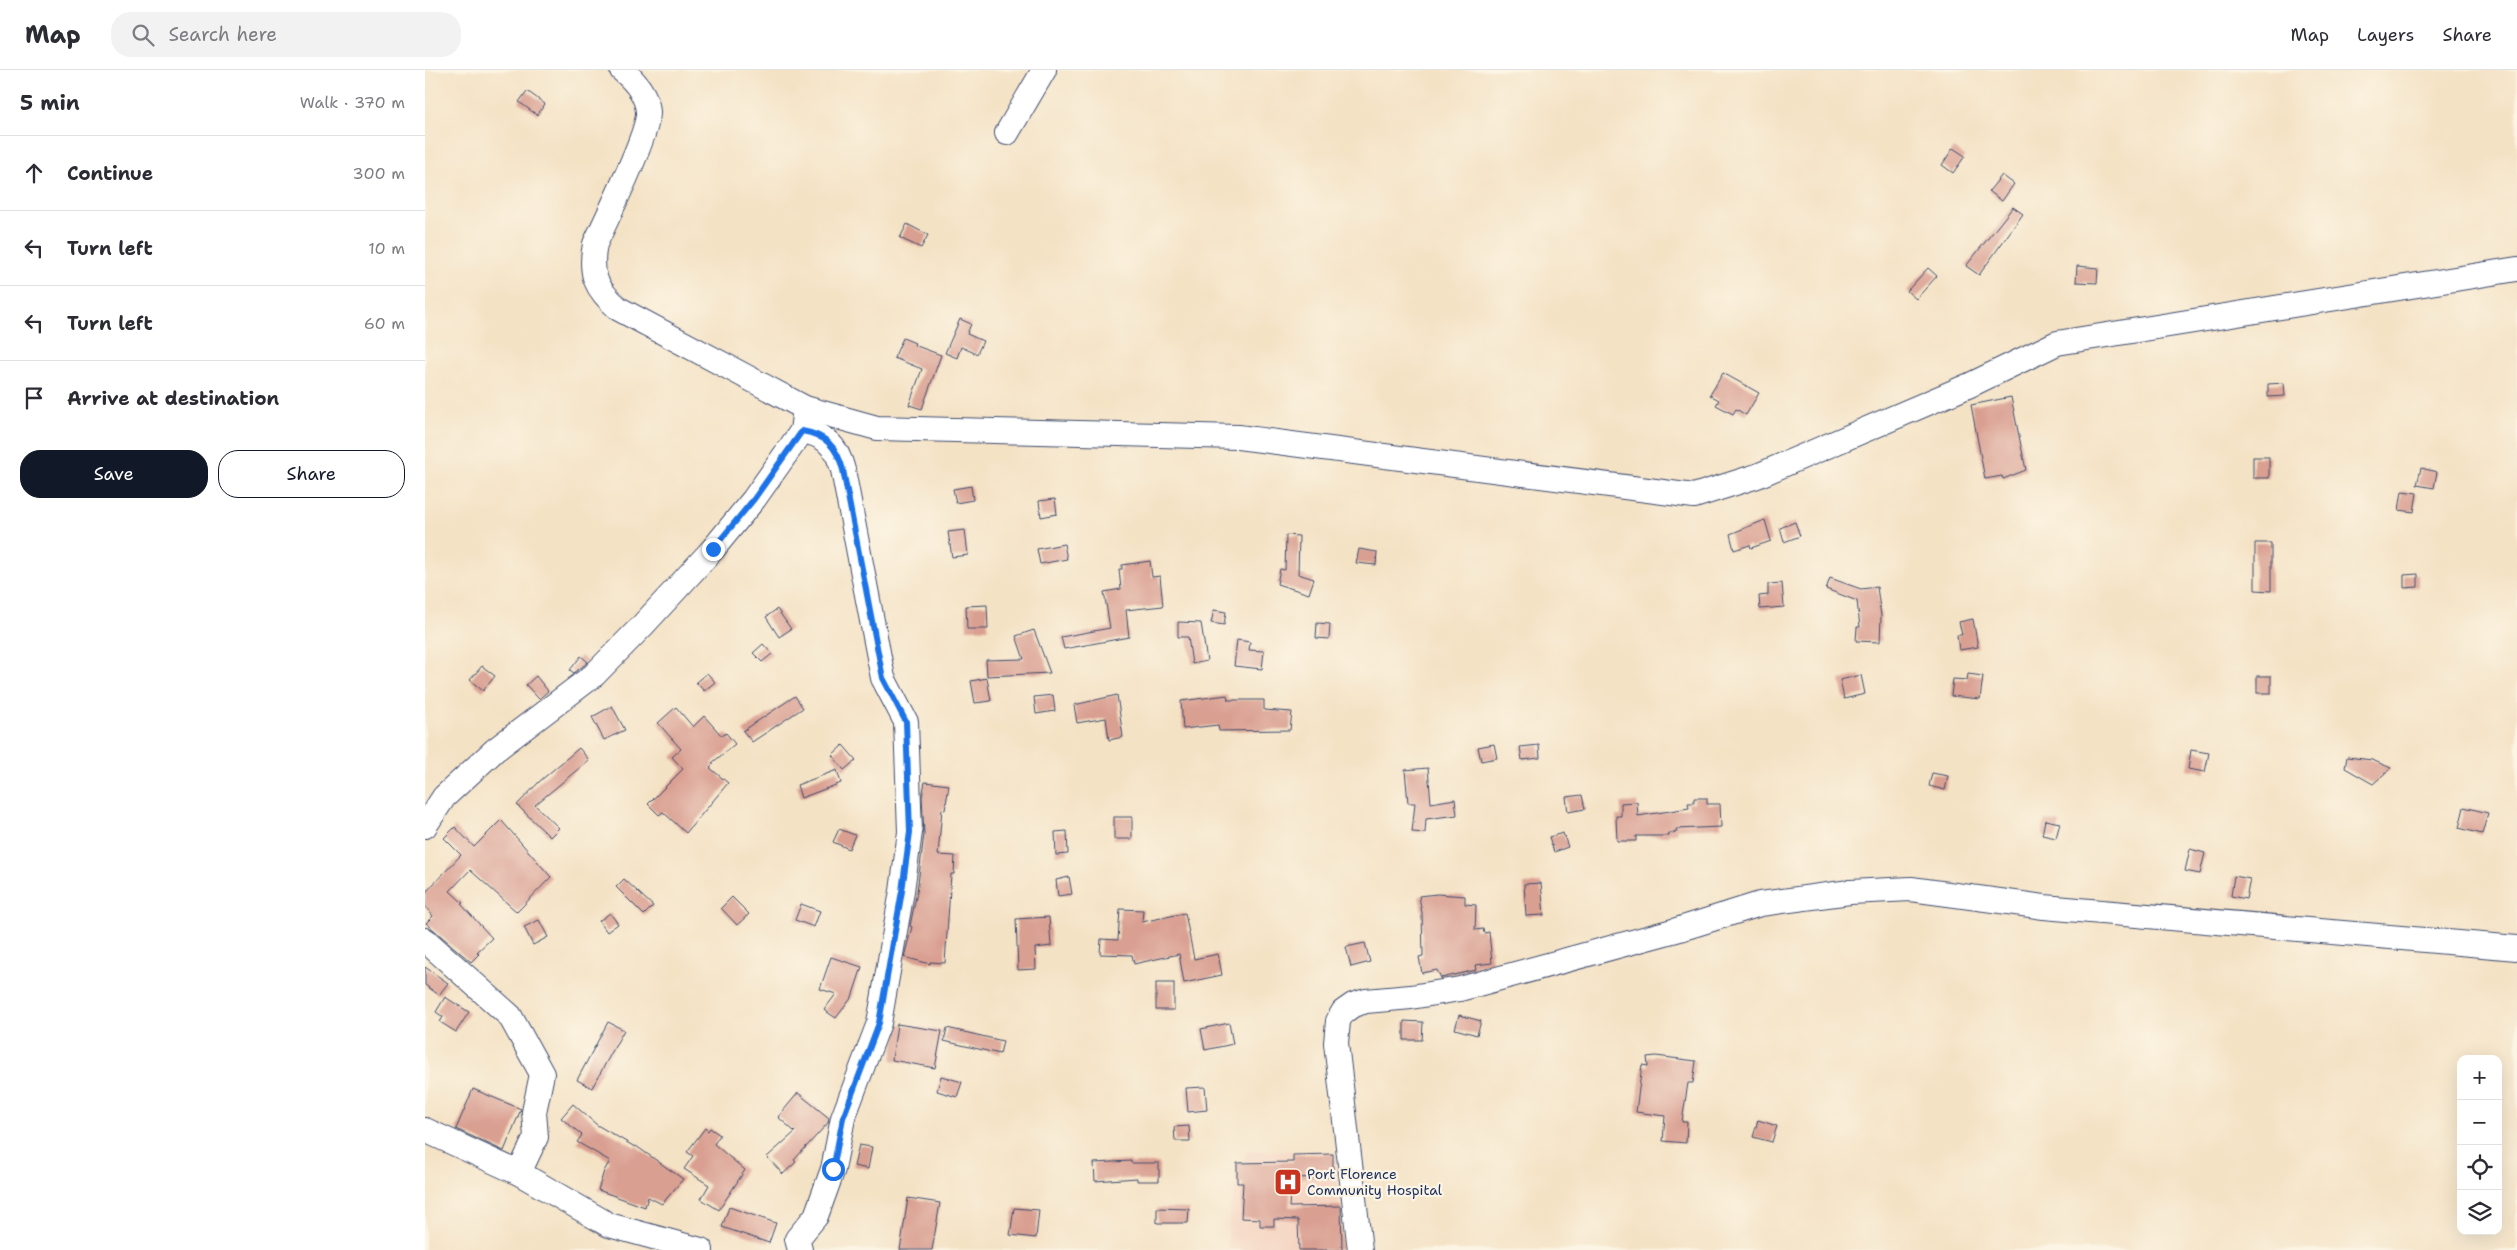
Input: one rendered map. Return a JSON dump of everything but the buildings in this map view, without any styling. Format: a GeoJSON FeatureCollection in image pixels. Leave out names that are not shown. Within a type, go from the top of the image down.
{"type":"FeatureCollection","features":[{"type":"Feature","properties":{"kind":"street"},"geometry":{"type":"LineString","coordinates":[[622,70],[639,87],[648,112],[643,132],[595,244],[591,264],[596,281],[605,296],[619,309],[805,408],[877,428],[1238,437],[1694,496],[1766,472],[1970,386],[2057,343],[2517,269]]}},
{"type":"Feature","properties":{"kind":"street"},"geometry":{"type":"LineString","coordinates":[[1007,133],[1044,70]]}},
{"type":"Feature","properties":{"kind":"street"},"geometry":{"type":"LineString","coordinates":[[425,826],[444,797],[495,750],[594,675],[713,549],[754,499],[802,431],[805,408]]}},
{"type":"Feature","properties":{"kind":"street"},"geometry":{"type":"LineString","coordinates":[[800,1250],[797,1240],[816,1216],[833,1169],[843,1118],[879,1023],[902,891],[910,832],[906,722],[883,678],[841,463],[834,446],[825,439],[802,431]]}},
{"type":"Feature","properties":{"kind":"street"},"geometry":{"type":"LineString","coordinates":[[1360,1250],[1336,1042],[1338,1020],[1343,1012],[1353,1005],[1366,1001],[1411,997],[1460,989],[1680,929],[1760,904],[1850,892],[1911,889],[2044,907],[2517,948]]}},
{"type":"Feature","properties":{"kind":"street"},"geometry":{"type":"LineString","coordinates":[[425,940],[510,1016],[542,1074],[534,1112],[536,1137],[519,1173]]}},
{"type":"Feature","properties":{"kind":"street"},"geometry":{"type":"LineString","coordinates":[[425,1130],[519,1173],[609,1225],[701,1250]]}},
{"type":"Feature","properties":{"kind":"shaded area","name":"Port Florence Community Hospital"},"geometry":{"type":"Polygon","coordinates":[[[1247,1150],[1336,1152],[1342,1250],[1227,1250],[1229,1212],[1247,1150]]]}},
{"type":"Feature","properties":{"kind":"place","name":"Port Florence Community Hospital"},"geometry":{"type":"Point","coordinates":[1288,1182]}},
{"type":"Feature","properties":{"kind":"route"},"geometry":{"type":"LineString","coordinates":[[713,549],[754,499],[802,431],[825,439],[834,446],[843,470],[883,678],[906,722],[910,832],[902,891],[879,1023],[843,1118],[833,1169]]}}]}
